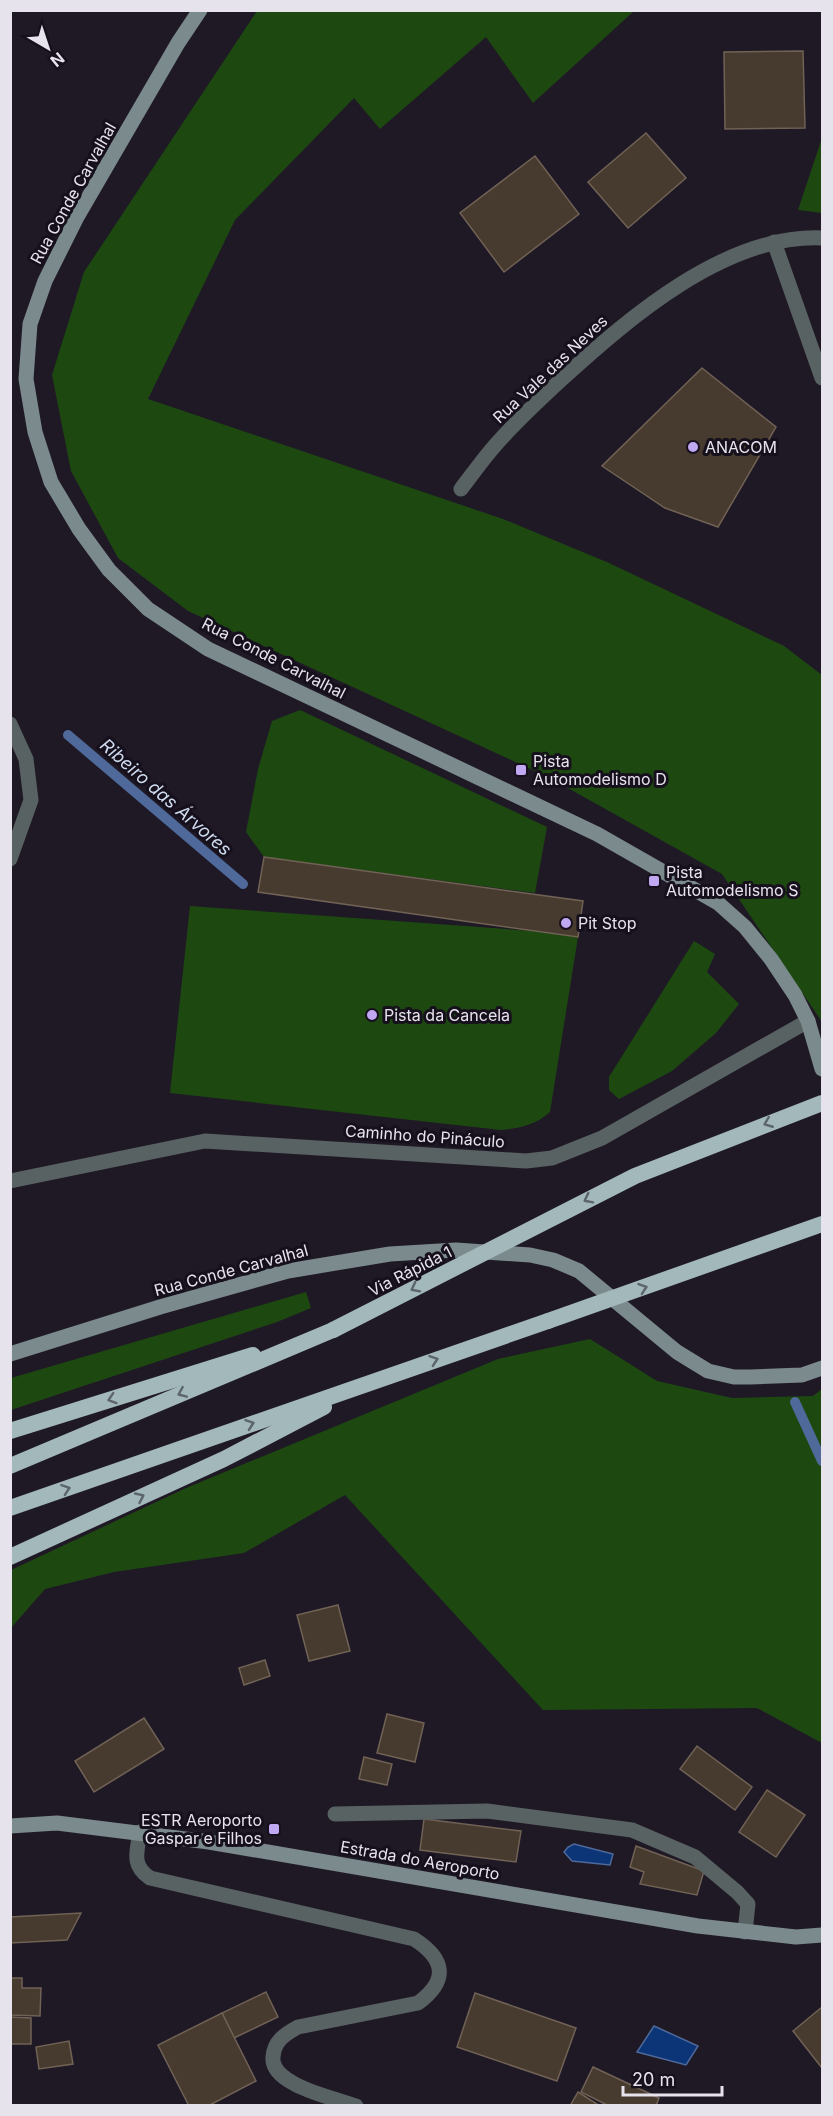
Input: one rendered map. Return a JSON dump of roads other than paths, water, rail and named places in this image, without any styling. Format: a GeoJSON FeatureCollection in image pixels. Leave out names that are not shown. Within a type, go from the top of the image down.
{"type":"FeatureCollection","features":[{"type":"Feature","properties":{"kind":"highway","name":"Via Rápida 1"},"geometry":{"type":"LineString","coordinates":[[10,1466],[333,1330],[634,1176],[822,1103]]}},
{"type":"Feature","properties":{"kind":"highway"},"geometry":{"type":"LineString","coordinates":[[10,1508],[822,1224]]}},
{"type":"Feature","properties":{"kind":"highway"},"geometry":{"type":"LineString","coordinates":[[10,1431],[231,1360],[309,1341]]}},
{"type":"Feature","properties":{"kind":"highway"},"geometry":{"type":"LineString","coordinates":[[10,1557],[224,1459],[379,1378]]}},
{"type":"Feature","properties":{"kind":"main road","name":"Rua Conde Carvalhal"},"geometry":{"type":"LineString","coordinates":[[200,10],[178,43],[77,216],[45,281],[30,324],[26,379],[35,432],[51,482],[79,529],[109,570],[148,609],[208,649],[597,834],[718,903],[745,927],[771,959],[795,995],[808,1021],[822,1069]]}},
{"type":"Feature","properties":{"kind":"main road","name":"Rua Conde Carvalhal"},"geometry":{"type":"LineString","coordinates":[[10,1354],[160,1306],[288,1271],[390,1254],[456,1250],[530,1255],[553,1260],[579,1271],[677,1352],[708,1371],[734,1377],[750,1377],[802,1375],[822,1368]]}},
{"type":"Feature","properties":{"kind":"main road","name":"Estrada do Aeroporto"},"geometry":{"type":"LineString","coordinates":[[10,1826],[57,1823],[140,1832],[686,1924],[796,1937],[822,1935]]}},
{"type":"Feature","properties":{"kind":"street","name":"Rua Vale das Neves"},"geometry":{"type":"LineString","coordinates":[[461,489],[493,447],[611,334],[694,275],[735,256],[774,242],[810,237],[822,238]]}},
{"type":"Feature","properties":{"kind":"street"},"geometry":{"type":"LineString","coordinates":[[774,242],[822,378]]}},
{"type":"Feature","properties":{"kind":"street"},"geometry":{"type":"LineString","coordinates":[[10,723],[26,759],[31,800],[10,860]]}},
{"type":"Feature","properties":{"kind":"street","name":"Caminho do Pináculo"},"geometry":{"type":"LineString","coordinates":[[10,1181],[205,1141],[526,1161],[552,1158],[602,1138],[808,1021]]}},
{"type":"Feature","properties":{"kind":"street"},"geometry":{"type":"LineString","coordinates":[[335,1814],[487,1811],[632,1830],[695,1857],[737,1892],[748,1904],[746,1932]]}},
{"type":"Feature","properties":{"kind":"street"},"geometry":{"type":"LineString","coordinates":[[140,1832],[137,1863],[141,1872],[150,1878],[414,1939],[430,1949],[439,1964],[438,1979],[430,1994],[418,2003],[298,2027],[283,2035],[273,2047],[272,2061],[279,2075],[293,2084],[356,2106]]}},
{"type":"Feature","properties":{"kind":"water"},"geometry":{"type":"Polygon","coordinates":[[[574,1844],[613,1854],[610,1865],[572,1861],[564,1852],[574,1844]]]}},
{"type":"Feature","properties":{"kind":"water"},"geometry":{"type":"Polygon","coordinates":[[[654,2026],[698,2046],[686,2065],[637,2052],[654,2026]]]}},
{"type":"Feature","properties":{"kind":"waterway","name":"Ribeiro das Árvores"},"geometry":{"type":"LineString","coordinates":[[68,735],[243,884]]}},
{"type":"Feature","properties":{"kind":"waterway","name":"Ribeiro das Árvores"},"geometry":{"type":"LineString","coordinates":[[795,1402],[822,1461]]}},
{"type":"Feature","properties":{"kind":"place","name":"ANACOM"},"geometry":{"type":"Point","coordinates":[693,447]}},
{"type":"Feature","properties":{"kind":"place","name":"Pista Automodelismo D"},"geometry":{"type":"Point","coordinates":[521,770]}},
{"type":"Feature","properties":{"kind":"place","name":"Pista Automodelismo S"},"geometry":{"type":"Point","coordinates":[654,881]}},
{"type":"Feature","properties":{"kind":"place","name":"Pit Stop"},"geometry":{"type":"Point","coordinates":[566,923]}},
{"type":"Feature","properties":{"kind":"place","name":"Pista da Cancela"},"geometry":{"type":"Point","coordinates":[372,1015]}},
{"type":"Feature","properties":{"kind":"place","name":"ESTR Aeroporto Gaspar e Filhos"},"geometry":{"type":"Point","coordinates":[274,1829]}}]}
